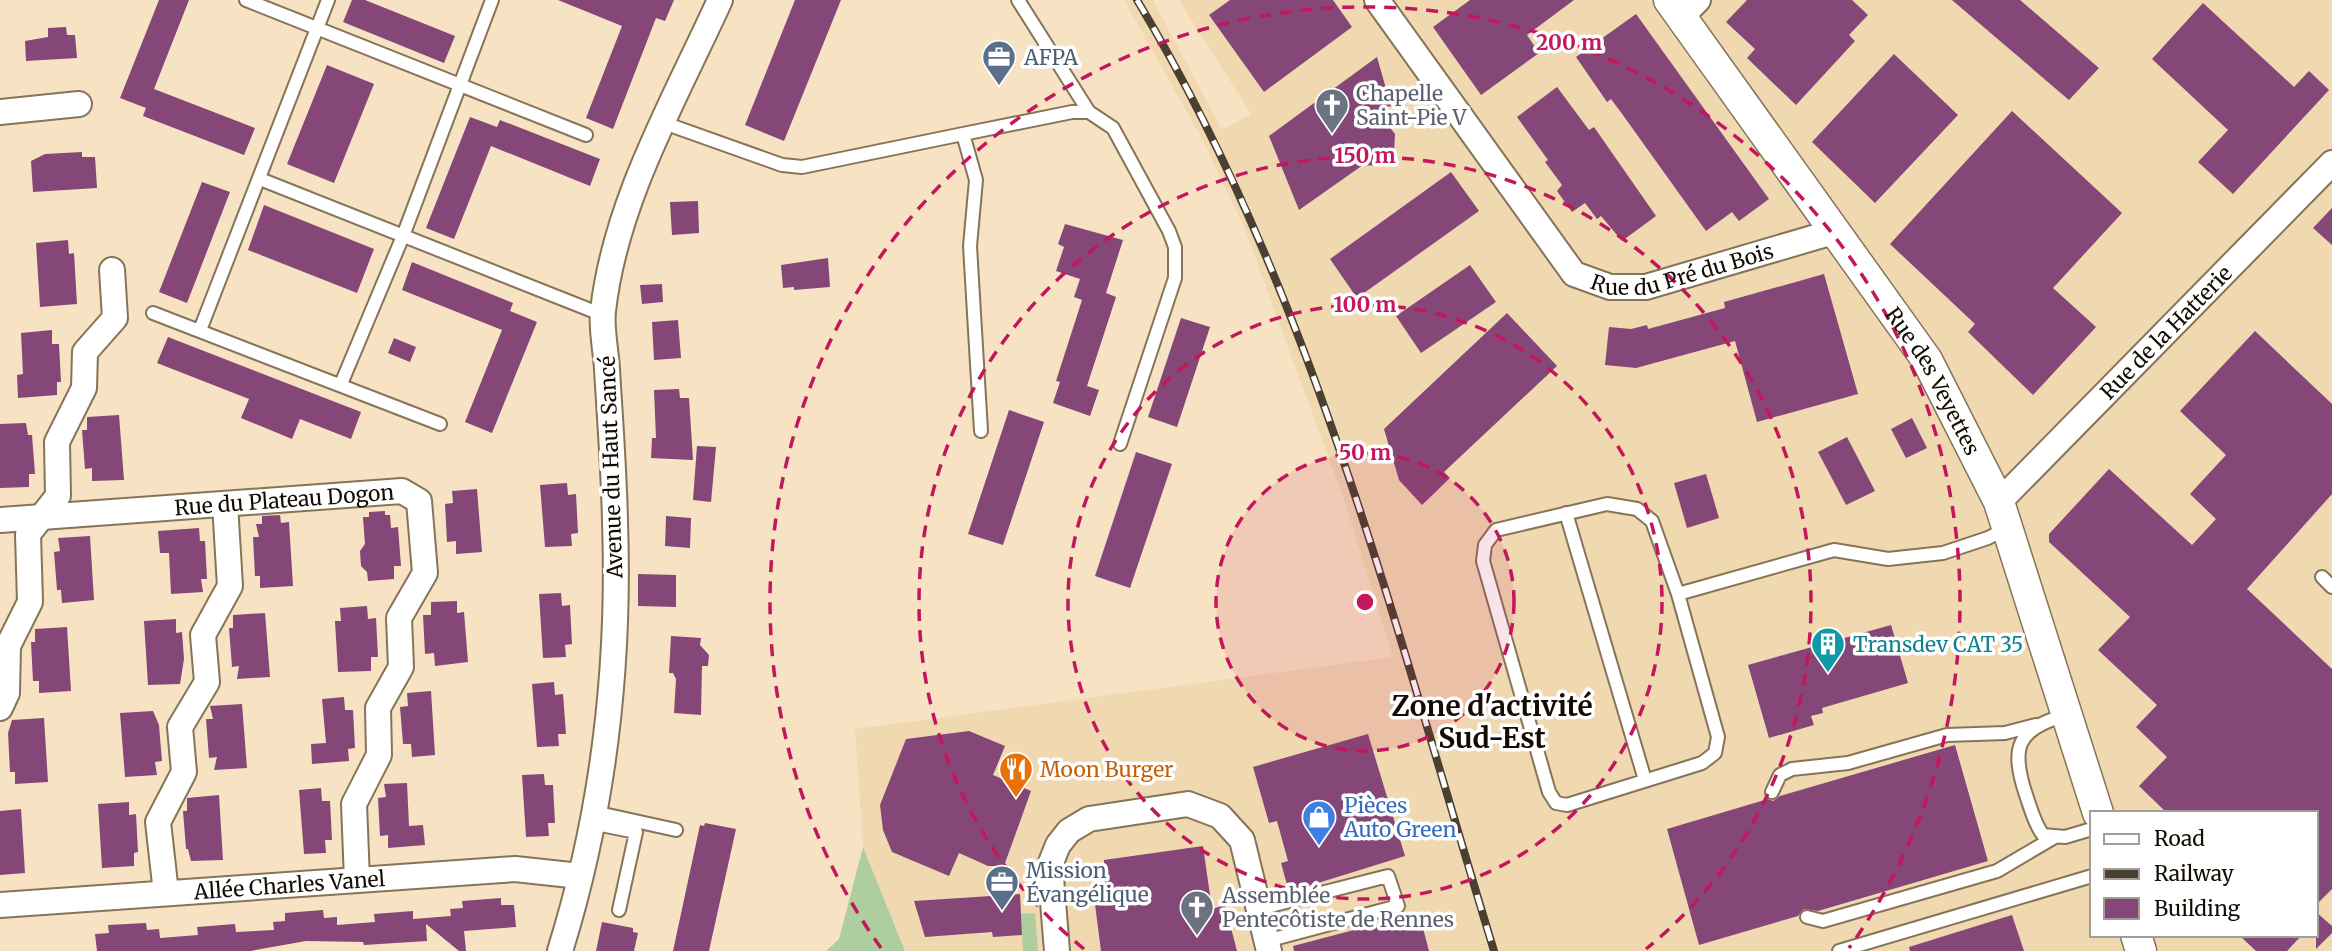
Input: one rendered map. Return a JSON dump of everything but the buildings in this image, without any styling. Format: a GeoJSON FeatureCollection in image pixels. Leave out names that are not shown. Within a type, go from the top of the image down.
{"type":"FeatureCollection","features":[{"type":"Feature","properties":{"kind":"street","name":"Avenue du Haut Sancé"},"geometry":{"type":"LineString","coordinates":[[560,951],[580,876],[605,747],[615,625],[615,521],[603,315],[617,235],[720,0]]}},
{"type":"Feature","properties":{"kind":"street","name":"Rue du Pré du Bois"},"geometry":{"type":"LineString","coordinates":[[1377,0],[1574,274],[1610,286],[1646,287],[1833,232]]}},
{"type":"Feature","properties":{"kind":"street","name":"Rue des Veyettes"},"geometry":{"type":"LineString","coordinates":[[1683,5],[1833,232],[1927,360],[2004,515],[2097,811]]}},
{"type":"Feature","properties":{"kind":"street"},"geometry":{"type":"LineString","coordinates":[[0,112],[79,104]]}},
{"type":"Feature","properties":{"kind":"street","name":"Rue de la Hatterie"},"geometry":{"type":"LineString","coordinates":[[2004,515],[2332,163]]}},
{"type":"Feature","properties":{"kind":"street"},"geometry":{"type":"LineString","coordinates":[[0,708],[7,693],[8,646],[30,602],[28,534],[58,496],[57,442],[84,388],[85,352],[115,318],[112,270]]}},
{"type":"Feature","properties":{"kind":"street","name":"Rue du Plateau Dogon"},"geometry":{"type":"LineString","coordinates":[[0,520],[402,491],[419,501],[425,573],[399,618],[401,667],[378,708],[379,755],[354,804],[357,880]]}},
{"type":"Feature","properties":{"kind":"street"},"geometry":{"type":"LineString","coordinates":[[166,893],[158,822],[184,772],[180,727],[207,682],[203,635],[230,586],[225,504]]}},
{"type":"Feature","properties":{"kind":"street"},"geometry":{"type":"LineString","coordinates":[[1057,951],[1051,865],[1058,845],[1069,831],[1089,819],[1188,804],[1220,816],[1242,840],[1268,946]]}},
{"type":"Feature","properties":{"kind":"street","name":"Allée Charles Vanel"},"geometry":{"type":"LineString","coordinates":[[0,905],[515,869],[580,876]]}},
{"type":"Feature","properties":{"kind":"lane"},"geometry":{"type":"LineString","coordinates":[[246,0],[586,135]]}},
{"type":"Feature","properties":{"kind":"lane"},"geometry":{"type":"LineString","coordinates":[[200,330],[328,0]]}},
{"type":"Feature","properties":{"kind":"lane"},"geometry":{"type":"LineString","coordinates":[[341,384],[403,236],[492,0]]}},
{"type":"Feature","properties":{"kind":"lane"},"geometry":{"type":"LineString","coordinates":[[1018,0],[1089,112]]}},
{"type":"Feature","properties":{"kind":"lane"},"geometry":{"type":"LineString","coordinates":[[664,123],[782,165],[802,167],[1072,112],[1089,112],[1103,118],[1113,128],[1169,231],[1177,263],[1175,278],[1120,444]]}},
{"type":"Feature","properties":{"kind":"lane"},"geometry":{"type":"LineString","coordinates":[[962,134],[976,180],[970,246],[981,431]]}},
{"type":"Feature","properties":{"kind":"lane"},"geometry":{"type":"LineString","coordinates":[[260,179],[603,315]]}},
{"type":"Feature","properties":{"kind":"lane"},"geometry":{"type":"LineString","coordinates":[[153,313],[440,424]]}},
{"type":"Feature","properties":{"kind":"lane"},"geometry":{"type":"LineString","coordinates":[[1607,504],[1625,505],[1646,513],[1652,521],[1678,594],[1718,737],[1715,753],[1702,763],[1567,805],[1556,803],[1549,792],[1483,561],[1485,545],[1496,530],[1607,504]]}},
{"type":"Feature","properties":{"kind":"lane"},"geometry":{"type":"LineString","coordinates":[[1566,513],[1645,780]]}},
{"type":"Feature","properties":{"kind":"lane"},"geometry":{"type":"LineString","coordinates":[[1678,594],[1835,550],[1888,559],[1943,553],[1988,538],[2004,515]]}},
{"type":"Feature","properties":{"kind":"lane"},"geometry":{"type":"LineString","coordinates":[[2322,577],[2332,587]]}},
{"type":"Feature","properties":{"kind":"lane"},"geometry":{"type":"LineString","coordinates":[[1772,792],[1780,775],[1792,769],[1848,763],[1947,735],[2006,733],[2067,715]]}},
{"type":"Feature","properties":{"kind":"lane"},"geometry":{"type":"LineString","coordinates":[[2036,725],[2019,747],[2018,768],[2036,825],[2043,835],[2053,838]]}},
{"type":"Feature","properties":{"kind":"lane"},"geometry":{"type":"LineString","coordinates":[[593,817],[676,830]]}},
{"type":"Feature","properties":{"kind":"lane"},"geometry":{"type":"LineString","coordinates":[[593,817],[636,832],[619,910]]}},
{"type":"Feature","properties":{"kind":"lane"},"geometry":{"type":"LineString","coordinates":[[1807,917],[1823,921],[1997,871],[2053,838],[2090,829]]}},
{"type":"Feature","properties":{"kind":"lane"},"geometry":{"type":"LineString","coordinates":[[1258,909],[1388,876],[1398,906],[1268,946]]}},
{"type":"Feature","properties":{"kind":"lane"},"geometry":{"type":"LineString","coordinates":[[1839,951],[2090,877]]}},
{"type":"Feature","properties":{"kind":"shaded area"},"geometry":{"type":"Polygon","coordinates":[[[1124,0],[1153,0],[1222,130],[1251,114],[1179,0],[2332,0],[2332,951],[905,951],[863,847],[855,729],[1393,657],[1344,500],[1244,227],[1201,137],[1124,0]]]}},
{"type":"Feature","properties":{"kind":"green space"},"geometry":{"type":"Polygon","coordinates":[[[863,847],[905,951],[826,951],[839,939],[863,847]]]}},
{"type":"Feature","properties":{"kind":"green space"},"geometry":{"type":"Polygon","coordinates":[[[1035,913],[1038,951],[1023,951],[1021,914],[1035,913]]]}},
{"type":"Feature","properties":{"kind":"railway"},"geometry":{"type":"LineString","coordinates":[[1137,0],[1199,111],[1253,226],[1301,344],[1384,585],[1494,951]]}},
{"type":"Feature","properties":{"kind":"place","name":"AFPA"},"geometry":{"type":"Point","coordinates":[999,87]}},
{"type":"Feature","properties":{"kind":"place","name":"Chapelle Saint-Pie V"},"geometry":{"type":"Point","coordinates":[1332,135]}},
{"type":"Feature","properties":{"kind":"place","name":"Transdev CAT 35"},"geometry":{"type":"Point","coordinates":[1828,674]}},
{"type":"Feature","properties":{"kind":"place","name":"Moon Burger"},"geometry":{"type":"Point","coordinates":[1016,799]}},
{"type":"Feature","properties":{"kind":"place","name":"Pièces Auto Green"},"geometry":{"type":"Point","coordinates":[1319,847]}},
{"type":"Feature","properties":{"kind":"place","name":"Mission Évangélique"},"geometry":{"type":"Point","coordinates":[1002,912]}},
{"type":"Feature","properties":{"kind":"place","name":"Assemblée Pentecôtiste de Rennes"},"geometry":{"type":"Point","coordinates":[1197,937]}},
{"type":"Feature","properties":{"kind":"district","name":"Zone d'activité Sud-Est"},"geometry":{"type":"Point","coordinates":[1492,722]}}]}
